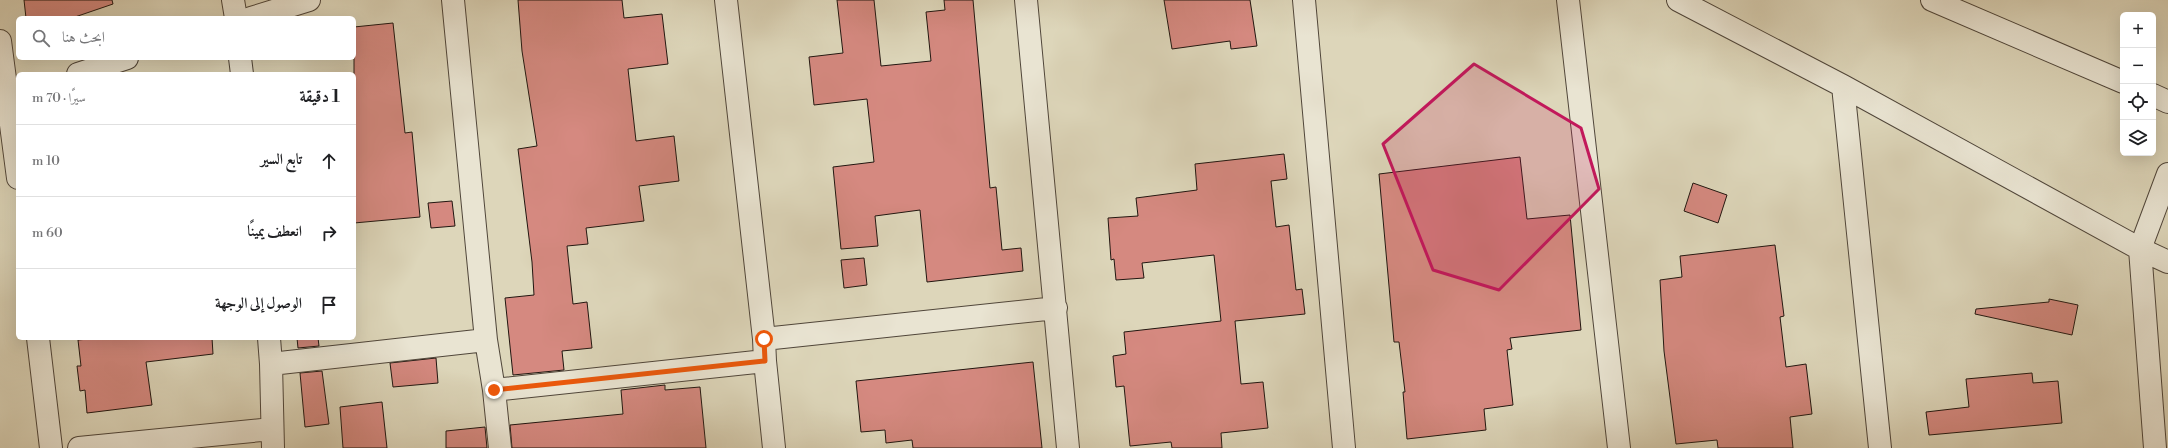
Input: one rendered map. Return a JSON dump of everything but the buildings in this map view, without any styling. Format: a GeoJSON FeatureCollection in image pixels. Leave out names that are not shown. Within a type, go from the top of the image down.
{"type":"FeatureCollection","features":[{"type":"Feature","properties":{"kind":"street"},"geometry":{"type":"LineString","coordinates":[[234,0],[236,16]]}},
{"type":"Feature","properties":{"kind":"street"},"geometry":{"type":"LineString","coordinates":[[257,16],[309,0]]}},
{"type":"Feature","properties":{"kind":"street"},"geometry":{"type":"LineString","coordinates":[[453,0],[486,340],[494,390],[500,448]]}},
{"type":"Feature","properties":{"kind":"street"},"geometry":{"type":"LineString","coordinates":[[726,0],[764,339],[774,448]]}},
{"type":"Feature","properties":{"kind":"street"},"geometry":{"type":"LineString","coordinates":[[1026,0],[1068,448]]}},
{"type":"Feature","properties":{"kind":"street"},"geometry":{"type":"LineString","coordinates":[[1304,0],[1344,448]]}},
{"type":"Feature","properties":{"kind":"street"},"geometry":{"type":"LineString","coordinates":[[1568,0],[1619,448]]}},
{"type":"Feature","properties":{"kind":"street"},"geometry":{"type":"LineString","coordinates":[[1678,0],[1844,86],[2140,249],[2168,262]]}},
{"type":"Feature","properties":{"kind":"street"},"geometry":{"type":"LineString","coordinates":[[1932,0],[2120,81]]}},
{"type":"Feature","properties":{"kind":"street"},"geometry":{"type":"LineString","coordinates":[[0,41],[9,96],[16,160]]}},
{"type":"Feature","properties":{"kind":"street"},"geometry":{"type":"LineString","coordinates":[[84,72],[121,60]]}},
{"type":"Feature","properties":{"kind":"street"},"geometry":{"type":"LineString","coordinates":[[240,60],[242,72]]}},
{"type":"Feature","properties":{"kind":"street"},"geometry":{"type":"LineString","coordinates":[[1844,86],[1880,448]]}},
{"type":"Feature","properties":{"kind":"street"},"geometry":{"type":"LineString","coordinates":[[2156,96],[2168,102]]}},
{"type":"Feature","properties":{"kind":"street"},"geometry":{"type":"LineString","coordinates":[[2155,448],[2140,249],[2168,174]]}},
{"type":"Feature","properties":{"kind":"street"},"geometry":{"type":"LineString","coordinates":[[764,339],[1056,308]]}},
{"type":"Feature","properties":{"kind":"street"},"geometry":{"type":"LineString","coordinates":[[38,340],[52,448]]}},
{"type":"Feature","properties":{"kind":"street"},"geometry":{"type":"LineString","coordinates":[[79,448],[272,439],[269,340]]}},
{"type":"Feature","properties":{"kind":"street"},"geometry":{"type":"LineString","coordinates":[[271,364],[486,340]]}},
{"type":"Feature","properties":{"kind":"street"},"geometry":{"type":"LineString","coordinates":[[494,390],[765,361]]}},
{"type":"Feature","properties":{"kind":"highlighted area"},"geometry":{"type":"Polygon","coordinates":[[[1474,64],[1581,128],[1599,189],[1499,290],[1433,270],[1383,144],[1474,64]]]}},
{"type":"Feature","properties":{"kind":"route"},"geometry":{"type":"LineString","coordinates":[[494,390],[765,361],[764,339]]}}]}
